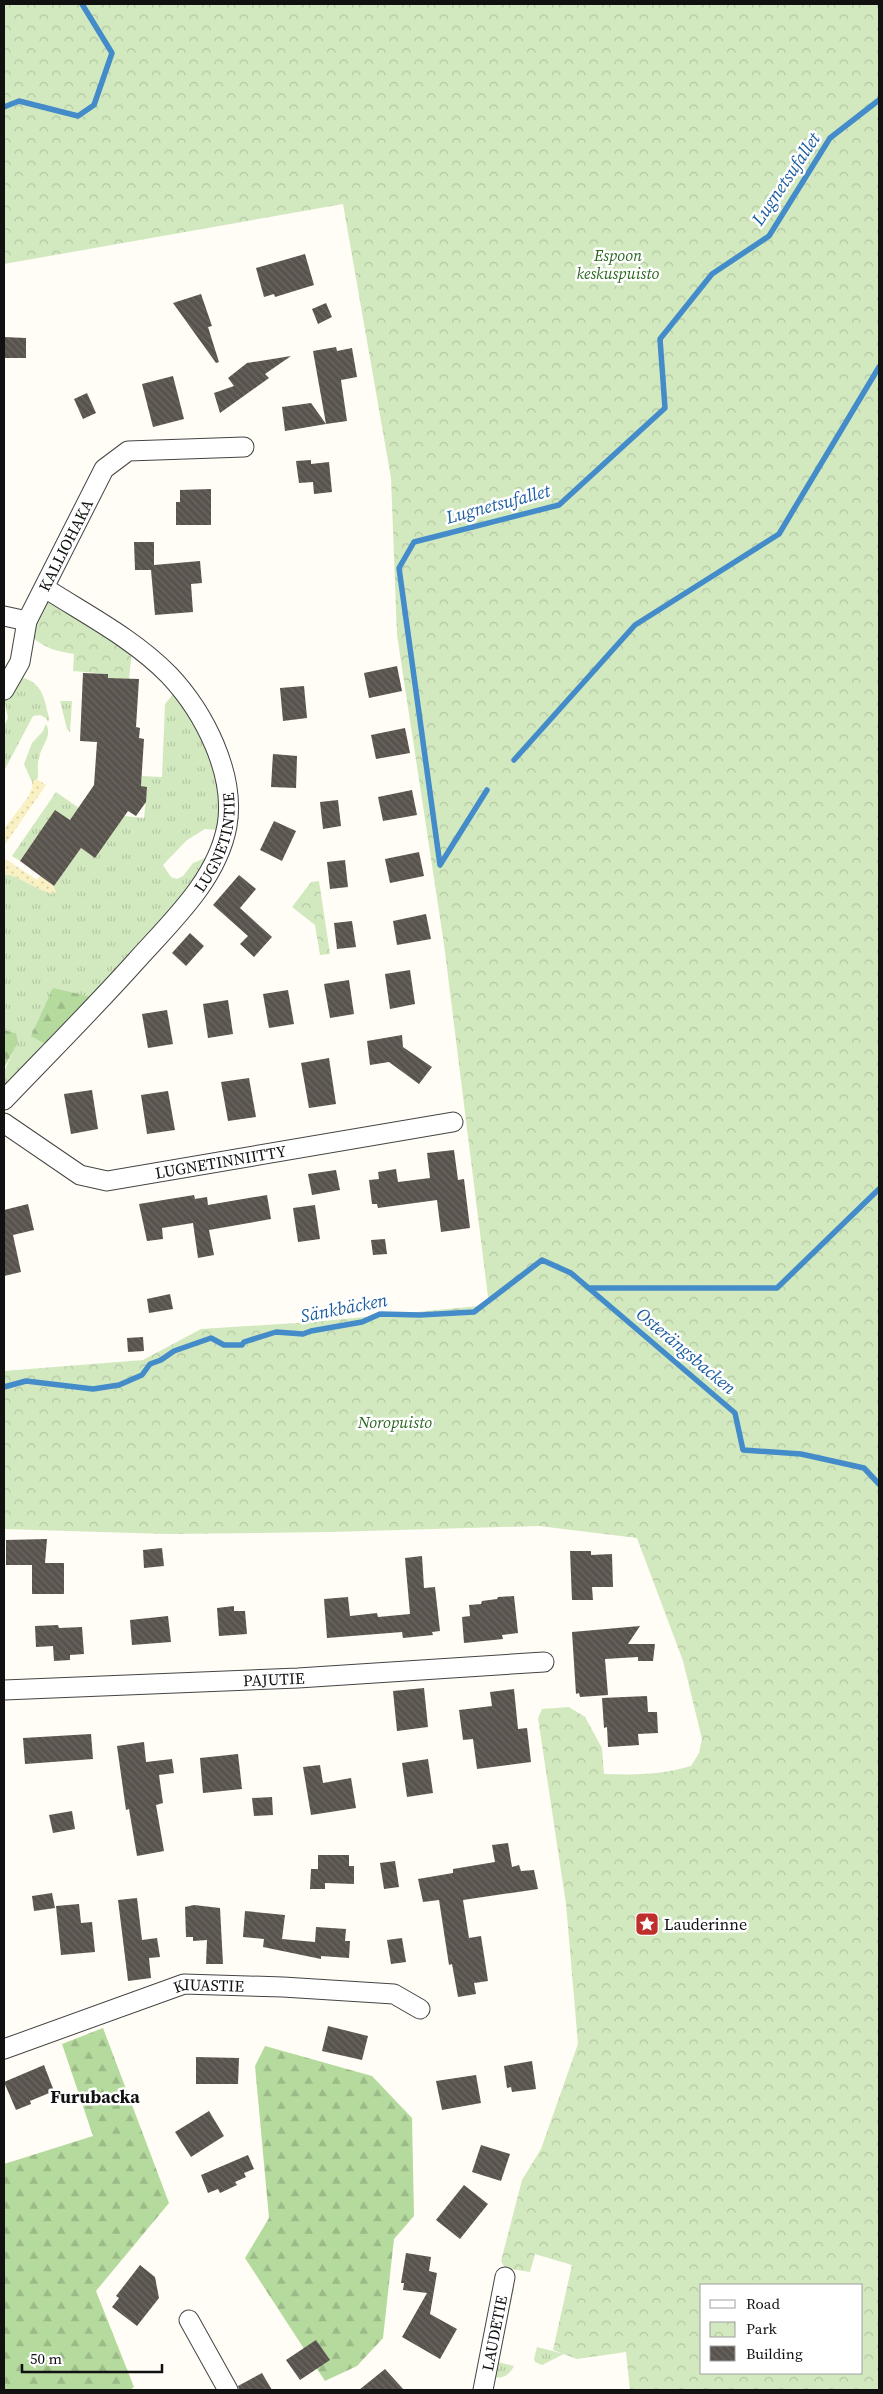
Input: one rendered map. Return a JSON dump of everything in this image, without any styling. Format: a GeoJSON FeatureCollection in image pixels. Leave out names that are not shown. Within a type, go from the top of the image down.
{"type":"FeatureCollection","features":[{"type":"Feature","properties":{"kind":"street","name":"KALLIOHAKA"},"geometry":{"type":"LineString","coordinates":[[4,690],[20,662],[27,621],[104,469],[128,451],[244,447]]}},
{"type":"Feature","properties":{"kind":"street","name":"LUGNETINTIE"},"geometry":{"type":"LineString","coordinates":[[4,1100],[110,990],[185,906],[207,876],[219,851],[229,812],[226,780],[213,742],[190,701],[170,677],[141,650],[45,588]]}},
{"type":"Feature","properties":{"kind":"street"},"geometry":{"type":"LineString","coordinates":[[4,616],[27,621]]}},
{"type":"Feature","properties":{"kind":"street","name":"LUGNETINNIITTY"},"geometry":{"type":"LineString","coordinates":[[4,1123],[80,1174],[107,1181],[452,1122]]}},
{"type":"Feature","properties":{"kind":"street","name":"PAJUTIE"},"geometry":{"type":"LineString","coordinates":[[4,1690],[289,1679],[544,1662]]}},
{"type":"Feature","properties":{"kind":"street","name":"KIUASTIE"},"geometry":{"type":"LineString","coordinates":[[4,2049],[184,1984],[283,1987],[394,1994],[420,2009]]}},
{"type":"Feature","properties":{"kind":"street","name":"LAUDETIE"},"geometry":{"type":"LineString","coordinates":[[482,2390],[505,2277]]}},
{"type":"Feature","properties":{"kind":"street"},"geometry":{"type":"LineString","coordinates":[[189,2320],[228,2390]]}},
{"type":"Feature","properties":{"kind":"green space","name":"Espoon keskuspuisto"},"geometry":{"type":"Polygon","coordinates":[[[4,4],[879,4],[879,2390],[630,2390],[626,2352],[577,2359],[553,2350],[572,2265],[535,2254],[530,2272],[505,2268],[501,2261],[522,2180],[541,2149],[578,2044],[566,1904],[538,1718],[542,1709],[569,1707],[585,1717],[602,1748],[604,1774],[648,1774],[691,1766],[699,1753],[702,1739],[683,1661],[637,1538],[539,1526],[331,1532],[168,1534],[4,1529],[4,1371],[143,1360],[201,1329],[313,1322],[489,1305],[444,944],[397,635],[391,478],[343,204],[4,264],[4,4]]]}},
{"type":"Feature","properties":{"kind":"green space"},"geometry":{"type":"Polygon","coordinates":[[[52,601],[132,651],[129,679],[108,678],[108,674],[73,671],[74,654],[52,649],[32,637],[35,621],[40,611],[43,606],[52,601]]]}},
{"type":"Feature","properties":{"kind":"green space"},"geometry":{"type":"Polygon","coordinates":[[[21,677],[38,687],[44,698],[49,718],[48,722],[46,718],[40,715],[33,716],[4,771],[4,726],[8,718],[4,698],[21,677]]]}},
{"type":"Feature","properties":{"kind":"green space"},"geometry":{"type":"Polygon","coordinates":[[[175,692],[208,748],[219,786],[219,830],[205,829],[187,840],[163,865],[171,877],[177,879],[183,876],[193,863],[210,856],[187,894],[6,1090],[4,1076],[13,1051],[16,1033],[4,1030],[4,874],[14,876],[52,894],[54,886],[81,848],[95,858],[124,816],[144,818],[147,787],[141,786],[142,776],[162,777],[165,704],[175,692]]]}},
{"type":"Feature","properties":{"kind":"green space"},"geometry":{"type":"Polygon","coordinates":[[[60,701],[72,701],[70,732],[67,729],[60,701]]]}},
{"type":"Feature","properties":{"kind":"green space"},"geometry":{"type":"Polygon","coordinates":[[[46,724],[48,733],[38,760],[38,778],[32,782],[24,764],[32,743],[43,731],[46,724]]]}},
{"type":"Feature","properties":{"kind":"green space"},"geometry":{"type":"Polygon","coordinates":[[[56,792],[79,808],[70,820],[55,811],[20,861],[12,856],[56,792]]]}},
{"type":"Feature","properties":{"kind":"green space"},"geometry":{"type":"Polygon","coordinates":[[[319,881],[330,954],[320,955],[315,925],[292,907],[311,882],[319,881]]]}},
{"type":"Feature","properties":{"kind":"green space"},"geometry":{"type":"Polygon","coordinates":[[[53,988],[92,997],[47,1045],[31,1036],[53,988]]]}},
{"type":"Feature","properties":{"kind":"green space"},"geometry":{"type":"Polygon","coordinates":[[[4,1030],[16,1033],[18,1042],[4,1068],[4,1030]]]}},
{"type":"Feature","properties":{"kind":"green space"},"geometry":{"type":"Polygon","coordinates":[[[103,2028],[169,2203],[96,2291],[134,2387],[130,2390],[4,2390],[4,2164],[93,2136],[62,2044],[103,2028]]]}},
{"type":"Feature","properties":{"kind":"green space"},"geometry":{"type":"Polygon","coordinates":[[[265,2046],[372,2076],[412,2118],[414,2216],[394,2239],[383,2338],[357,2366],[325,2381],[245,2258],[269,2218],[255,2066],[265,2046]]]}},
{"type":"Feature","properties":{"kind":"green space"},"geometry":{"type":"Polygon","coordinates":[[[512,2287],[514,2289],[498,2362],[514,2366],[506,2376],[497,2378],[493,2377],[512,2287]]]}},
{"type":"Feature","properties":{"kind":"green space"},"geometry":{"type":"Polygon","coordinates":[[[537,2347],[564,2354],[542,2365],[535,2362],[534,2359],[537,2347]]]}},
{"type":"Feature","properties":{"kind":"sand"},"geometry":{"type":"Polygon","coordinates":[[[37,779],[46,785],[4,846],[4,829],[28,797],[32,788],[32,782],[37,779]]]}},
{"type":"Feature","properties":{"kind":"sand"},"geometry":{"type":"Polygon","coordinates":[[[4,858],[37,880],[40,876],[54,886],[56,893],[45,891],[4,874],[4,858]]]}},
{"type":"Feature","properties":{"kind":"building"},"geometry":{"type":"Polygon","coordinates":[[[305,254],[314,285],[275,297],[274,294],[264,297],[256,268],[305,254]]]}},
{"type":"Feature","properties":{"kind":"building"},"geometry":{"type":"Polygon","coordinates":[[[201,294],[212,326],[208,327],[219,362],[216,363],[173,303],[201,294]]]}},
{"type":"Feature","properties":{"kind":"building"},"geometry":{"type":"Polygon","coordinates":[[[326,303],[332,317],[318,324],[312,309],[326,303]]]}},
{"type":"Feature","properties":{"kind":"building"},"geometry":{"type":"Polygon","coordinates":[[[4,337],[26,338],[26,358],[4,358],[4,337]]]}},
{"type":"Feature","properties":{"kind":"building"},"geometry":{"type":"Polygon","coordinates":[[[336,347],[337,351],[352,348],[357,377],[341,380],[347,421],[326,424],[313,351],[336,347]]]}},
{"type":"Feature","properties":{"kind":"building"},"geometry":{"type":"Polygon","coordinates":[[[291,356],[265,374],[269,378],[220,413],[214,393],[234,386],[228,378],[247,363],[291,356]]]}},
{"type":"Feature","properties":{"kind":"building"},"geometry":{"type":"Polygon","coordinates":[[[173,376],[184,419],[153,427],[142,384],[173,376]]]}},
{"type":"Feature","properties":{"kind":"building"},"geometry":{"type":"Polygon","coordinates":[[[87,393],[96,413],[83,419],[74,399],[87,393]]]}},
{"type":"Feature","properties":{"kind":"building"},"geometry":{"type":"Polygon","coordinates":[[[311,403],[326,424],[285,431],[282,407],[311,403]]]}},
{"type":"Feature","properties":{"kind":"building"},"geometry":{"type":"Polygon","coordinates":[[[311,460],[311,464],[329,462],[332,492],[314,494],[313,482],[299,483],[296,461],[311,460]]]}},
{"type":"Feature","properties":{"kind":"building"},"geometry":{"type":"Polygon","coordinates":[[[211,489],[211,525],[176,525],[176,502],[180,502],[180,490],[211,489]]]}},
{"type":"Feature","properties":{"kind":"building"},"geometry":{"type":"Polygon","coordinates":[[[134,542],[154,542],[154,565],[200,561],[202,583],[191,584],[193,612],[155,615],[151,570],[135,570],[134,542]]]}},
{"type":"Feature","properties":{"kind":"building"},"geometry":{"type":"Polygon","coordinates":[[[397,666],[402,691],[369,698],[364,673],[397,666]]]}},
{"type":"Feature","properties":{"kind":"building"},"geometry":{"type":"Polygon","coordinates":[[[83,673],[108,674],[108,678],[139,679],[136,727],[140,728],[139,738],[144,739],[141,786],[147,787],[146,802],[136,816],[128,811],[95,858],[81,848],[54,886],[20,861],[55,810],[70,820],[94,785],[97,742],[80,741],[83,673]]]}},
{"type":"Feature","properties":{"kind":"building"},"geometry":{"type":"Polygon","coordinates":[[[304,686],[307,718],[283,721],[280,688],[304,686]]]}},
{"type":"Feature","properties":{"kind":"building"},"geometry":{"type":"Polygon","coordinates":[[[405,728],[410,753],[376,759],[371,735],[405,728]]]}},
{"type":"Feature","properties":{"kind":"building"},"geometry":{"type":"Polygon","coordinates":[[[273,754],[297,756],[296,788],[271,787],[273,754]]]}},
{"type":"Feature","properties":{"kind":"building"},"geometry":{"type":"Polygon","coordinates":[[[412,790],[417,815],[383,821],[378,797],[412,790]]]}},
{"type":"Feature","properties":{"kind":"building"},"geometry":{"type":"Polygon","coordinates":[[[338,800],[341,826],[323,829],[320,802],[338,800]]]}},
{"type":"Feature","properties":{"kind":"building"},"geometry":{"type":"Polygon","coordinates":[[[274,821],[296,831],[282,861],[260,850],[274,821]]]}},
{"type":"Feature","properties":{"kind":"building"},"geometry":{"type":"Polygon","coordinates":[[[419,852],[424,876],[390,883],[385,859],[419,852]]]}},
{"type":"Feature","properties":{"kind":"building"},"geometry":{"type":"Polygon","coordinates":[[[345,860],[348,887],[330,889],[327,862],[345,860]]]}},
{"type":"Feature","properties":{"kind":"building"},"geometry":{"type":"Polygon","coordinates":[[[239,875],[256,889],[240,908],[272,937],[254,957],[240,944],[248,936],[213,905],[239,875]]]}},
{"type":"Feature","properties":{"kind":"building"},"geometry":{"type":"Polygon","coordinates":[[[426,914],[431,939],[397,945],[393,921],[426,914]]]}},
{"type":"Feature","properties":{"kind":"building"},"geometry":{"type":"Polygon","coordinates":[[[352,921],[356,947],[337,949],[334,923],[352,921]]]}},
{"type":"Feature","properties":{"kind":"building"},"geometry":{"type":"Polygon","coordinates":[[[190,933],[204,946],[186,966],[172,953],[190,933]]]}},
{"type":"Feature","properties":{"kind":"building"},"geometry":{"type":"Polygon","coordinates":[[[410,970],[415,1004],[390,1009],[385,974],[410,970]]]}},
{"type":"Feature","properties":{"kind":"building"},"geometry":{"type":"Polygon","coordinates":[[[349,980],[354,1014],[330,1018],[324,984],[349,980]]]}},
{"type":"Feature","properties":{"kind":"building"},"geometry":{"type":"Polygon","coordinates":[[[288,990],[294,1024],[269,1028],[263,994],[288,990]]]}},
{"type":"Feature","properties":{"kind":"building"},"geometry":{"type":"Polygon","coordinates":[[[228,1000],[233,1034],[208,1038],[203,1004],[228,1000]]]}},
{"type":"Feature","properties":{"kind":"building"},"geometry":{"type":"Polygon","coordinates":[[[167,1010],[173,1044],[148,1048],[142,1014],[167,1010]]]}},
{"type":"Feature","properties":{"kind":"building"},"geometry":{"type":"Polygon","coordinates":[[[402,1035],[403,1047],[432,1067],[419,1084],[389,1062],[370,1065],[367,1041],[402,1035]]]}},
{"type":"Feature","properties":{"kind":"building"},"geometry":{"type":"Polygon","coordinates":[[[329,1058],[336,1104],[309,1108],[301,1063],[329,1058]]]}},
{"type":"Feature","properties":{"kind":"building"},"geometry":{"type":"Polygon","coordinates":[[[249,1078],[256,1117],[228,1121],[221,1082],[249,1078]]]}},
{"type":"Feature","properties":{"kind":"building"},"geometry":{"type":"Polygon","coordinates":[[[92,1090],[98,1129],[71,1134],[64,1094],[92,1090]]]}},
{"type":"Feature","properties":{"kind":"building"},"geometry":{"type":"Polygon","coordinates":[[[168,1091],[175,1130],[147,1134],[141,1095],[168,1091]]]}},
{"type":"Feature","properties":{"kind":"building"},"geometry":{"type":"Polygon","coordinates":[[[454,1150],[458,1180],[464,1179],[470,1228],[441,1232],[437,1200],[378,1208],[377,1204],[372,1204],[369,1180],[379,1179],[378,1172],[396,1169],[398,1182],[430,1178],[427,1153],[454,1150]]]}},
{"type":"Feature","properties":{"kind":"building"},"geometry":{"type":"Polygon","coordinates":[[[336,1170],[340,1190],[312,1195],[308,1174],[336,1170]]]}},
{"type":"Feature","properties":{"kind":"building"},"geometry":{"type":"Polygon","coordinates":[[[194,1195],[195,1199],[207,1197],[208,1205],[267,1195],[271,1219],[209,1230],[214,1255],[198,1258],[193,1223],[162,1228],[163,1239],[147,1241],[139,1204],[194,1195]]]}},
{"type":"Feature","properties":{"kind":"building"},"geometry":{"type":"Polygon","coordinates":[[[28,1204],[34,1230],[13,1235],[21,1272],[4,1276],[4,1210],[28,1204]]]}},
{"type":"Feature","properties":{"kind":"building"},"geometry":{"type":"Polygon","coordinates":[[[315,1205],[320,1239],[298,1242],[293,1208],[315,1205]]]}},
{"type":"Feature","properties":{"kind":"building"},"geometry":{"type":"Polygon","coordinates":[[[385,1239],[387,1254],[373,1255],[371,1240],[385,1239]]]}},
{"type":"Feature","properties":{"kind":"building"},"geometry":{"type":"Polygon","coordinates":[[[170,1294],[173,1309],[149,1313],[147,1299],[170,1294]]]}},
{"type":"Feature","properties":{"kind":"building"},"geometry":{"type":"Polygon","coordinates":[[[143,1337],[144,1351],[128,1352],[127,1338],[143,1337]]]}},
{"type":"Feature","properties":{"kind":"building"},"geometry":{"type":"Polygon","coordinates":[[[47,1539],[45,1563],[64,1563],[64,1594],[32,1594],[32,1565],[6,1565],[6,1540],[47,1539]]]}},
{"type":"Feature","properties":{"kind":"building"},"geometry":{"type":"Polygon","coordinates":[[[162,1548],[164,1566],[144,1568],[143,1550],[162,1548]]]}},
{"type":"Feature","properties":{"kind":"building"},"geometry":{"type":"Polygon","coordinates":[[[570,1551],[591,1551],[591,1555],[612,1554],[613,1587],[592,1587],[593,1600],[572,1600],[570,1551]]]}},
{"type":"Feature","properties":{"kind":"building"},"geometry":{"type":"Polygon","coordinates":[[[422,1556],[424,1588],[435,1587],[440,1631],[432,1632],[433,1635],[403,1638],[402,1632],[327,1638],[324,1599],[348,1597],[350,1616],[377,1613],[378,1617],[410,1614],[405,1558],[422,1556]]]}},
{"type":"Feature","properties":{"kind":"building"},"geometry":{"type":"Polygon","coordinates":[[[514,1596],[518,1633],[502,1635],[503,1639],[464,1643],[462,1617],[470,1616],[469,1605],[481,1604],[482,1601],[497,1599],[498,1597],[514,1596]]]}},
{"type":"Feature","properties":{"kind":"building"},"geometry":{"type":"Polygon","coordinates":[[[234,1606],[234,1611],[245,1611],[247,1634],[219,1636],[217,1608],[234,1606]]]}},
{"type":"Feature","properties":{"kind":"building"},"geometry":{"type":"Polygon","coordinates":[[[168,1616],[171,1642],[132,1645],[130,1620],[168,1616]]]}},
{"type":"Feature","properties":{"kind":"building"},"geometry":{"type":"Polygon","coordinates":[[[58,1625],[59,1628],[82,1627],[84,1654],[70,1655],[70,1660],[54,1661],[53,1646],[36,1647],[35,1626],[58,1625]]]}},
{"type":"Feature","properties":{"kind":"building"},"geometry":{"type":"Polygon","coordinates":[[[640,1626],[628,1644],[655,1644],[653,1661],[638,1661],[638,1657],[605,1659],[608,1695],[580,1697],[579,1693],[576,1694],[572,1632],[640,1626]]]}},
{"type":"Feature","properties":{"kind":"building"},"geometry":{"type":"Polygon","coordinates":[[[424,1688],[428,1727],[397,1731],[393,1691],[424,1688]]]}},
{"type":"Feature","properties":{"kind":"building"},"geometry":{"type":"Polygon","coordinates":[[[514,1689],[518,1729],[527,1728],[531,1762],[477,1769],[473,1739],[463,1740],[459,1710],[492,1706],[490,1692],[514,1689]]]}},
{"type":"Feature","properties":{"kind":"building"},"geometry":{"type":"Polygon","coordinates":[[[647,1696],[648,1712],[657,1712],[658,1733],[638,1734],[639,1745],[608,1747],[607,1727],[604,1728],[602,1698],[647,1696]]]}},
{"type":"Feature","properties":{"kind":"building"},"geometry":{"type":"Polygon","coordinates":[[[91,1734],[93,1759],[25,1764],[23,1738],[91,1734]]]}},
{"type":"Feature","properties":{"kind":"building"},"geometry":{"type":"Polygon","coordinates":[[[144,1742],[146,1762],[172,1759],[174,1773],[159,1775],[163,1803],[156,1805],[164,1851],[137,1856],[129,1809],[126,1810],[117,1746],[144,1742]]]}},
{"type":"Feature","properties":{"kind":"building"},"geometry":{"type":"Polygon","coordinates":[[[238,1754],[242,1789],[203,1793],[200,1758],[238,1754]]]}},
{"type":"Feature","properties":{"kind":"building"},"geometry":{"type":"Polygon","coordinates":[[[428,1759],[433,1793],[407,1797],[402,1763],[428,1759]]]}},
{"type":"Feature","properties":{"kind":"building"},"geometry":{"type":"Polygon","coordinates":[[[320,1765],[323,1783],[351,1778],[356,1808],[311,1815],[303,1767],[320,1765]]]}},
{"type":"Feature","properties":{"kind":"building"},"geometry":{"type":"Polygon","coordinates":[[[272,1797],[273,1815],[254,1816],[252,1798],[272,1797]]]}},
{"type":"Feature","properties":{"kind":"building"},"geometry":{"type":"Polygon","coordinates":[[[72,1811],[75,1829],[53,1833],[49,1815],[72,1811]]]}},
{"type":"Feature","properties":{"kind":"building"},"geometry":{"type":"Polygon","coordinates":[[[508,1843],[512,1867],[519,1865],[521,1871],[534,1870],[538,1889],[463,1900],[469,1938],[481,1936],[488,1981],[474,1983],[476,1994],[458,1997],[452,1964],[449,1965],[439,1900],[423,1902],[418,1879],[453,1873],[453,1869],[495,1862],[492,1845],[508,1843]]]}},
{"type":"Feature","properties":{"kind":"building"},"geometry":{"type":"Polygon","coordinates":[[[318,1855],[349,1855],[349,1866],[354,1866],[354,1884],[325,1883],[325,1889],[310,1889],[311,1869],[318,1869],[318,1855]]]}},
{"type":"Feature","properties":{"kind":"building"},"geometry":{"type":"Polygon","coordinates":[[[395,1861],[399,1887],[384,1889],[380,1863],[395,1861]]]}},
{"type":"Feature","properties":{"kind":"building"},"geometry":{"type":"Polygon","coordinates":[[[52,1893],[55,1908],[34,1911],[32,1896],[52,1893]]]}},
{"type":"Feature","properties":{"kind":"building"},"geometry":{"type":"Polygon","coordinates":[[[137,1898],[142,1940],[157,1938],[160,1957],[149,1958],[151,1978],[128,1981],[118,1900],[137,1898]]]}},
{"type":"Feature","properties":{"kind":"building"},"geometry":{"type":"Polygon","coordinates":[[[79,1904],[81,1923],[92,1922],[95,1952],[61,1955],[56,1906],[79,1904]]]}},
{"type":"Feature","properties":{"kind":"building"},"geometry":{"type":"Polygon","coordinates":[[[194,1905],[220,1908],[223,1964],[206,1964],[207,1940],[193,1941],[193,1937],[186,1937],[185,1907],[194,1905]]]}},
{"type":"Feature","properties":{"kind":"building"},"geometry":{"type":"Polygon","coordinates":[[[245,1911],[285,1915],[282,1939],[315,1942],[316,1927],[346,1929],[345,1941],[350,1941],[349,1958],[321,1956],[321,1959],[263,1947],[264,1939],[243,1937],[245,1911]]]}},
{"type":"Feature","properties":{"kind":"building"},"geometry":{"type":"Polygon","coordinates":[[[402,1938],[406,1962],[391,1964],[387,1940],[402,1938]]]}},
{"type":"Feature","properties":{"kind":"building"},"geometry":{"type":"Polygon","coordinates":[[[328,2026],[368,2036],[362,2060],[322,2051],[328,2026]]]}},
{"type":"Feature","properties":{"kind":"building"},"geometry":{"type":"Polygon","coordinates":[[[196,2057],[239,2058],[238,2084],[196,2084],[196,2057]]]}},
{"type":"Feature","properties":{"kind":"building"},"geometry":{"type":"Polygon","coordinates":[[[532,2061],[536,2089],[512,2092],[511,2087],[507,2088],[504,2066],[532,2061]]]}},
{"type":"Feature","properties":{"kind":"building"},"geometry":{"type":"Polygon","coordinates":[[[44,2065],[54,2091],[30,2101],[31,2104],[16,2110],[4,2082],[44,2065]]]}},
{"type":"Feature","properties":{"kind":"building"},"geometry":{"type":"Polygon","coordinates":[[[476,2075],[481,2103],[442,2110],[436,2081],[476,2075]]]}},
{"type":"Feature","properties":{"kind":"building"},"geometry":{"type":"Polygon","coordinates":[[[209,2111],[224,2136],[191,2157],[175,2132],[209,2111]]]}},
{"type":"Feature","properties":{"kind":"building"},"geometry":{"type":"Polygon","coordinates":[[[481,2145],[510,2154],[501,2181],[472,2172],[481,2145]]]}},
{"type":"Feature","properties":{"kind":"building"},"geometry":{"type":"Polygon","coordinates":[[[248,2155],[254,2169],[244,2173],[246,2177],[235,2182],[237,2185],[220,2193],[218,2189],[208,2193],[201,2175],[248,2155]]]}},
{"type":"Feature","properties":{"kind":"building"},"geometry":{"type":"Polygon","coordinates":[[[464,2185],[488,2204],[460,2239],[436,2220],[464,2185]]]}},
{"type":"Feature","properties":{"kind":"building"},"geometry":{"type":"Polygon","coordinates":[[[406,2253],[431,2257],[429,2271],[437,2273],[430,2314],[457,2329],[440,2359],[402,2337],[427,2293],[403,2290],[404,2283],[401,2283],[406,2253]]]}},
{"type":"Feature","properties":{"kind":"building"},"geometry":{"type":"Polygon","coordinates":[[[140,2265],[155,2277],[159,2298],[137,2326],[112,2307],[119,2298],[116,2296],[140,2265]]]}},
{"type":"Feature","properties":{"kind":"building"},"geometry":{"type":"Polygon","coordinates":[[[316,2340],[330,2360],[300,2380],[286,2360],[316,2340]]]}},
{"type":"Feature","properties":{"kind":"building"},"geometry":{"type":"Polygon","coordinates":[[[385,2369],[404,2390],[359,2390],[385,2369]]]}},
{"type":"Feature","properties":{"kind":"building"},"geometry":{"type":"Polygon","coordinates":[[[262,2373],[272,2390],[239,2390],[238,2386],[262,2373]]]}},
{"type":"Feature","properties":{"kind":"waterway"},"geometry":{"type":"LineString","coordinates":[[4,107],[19,101],[78,116],[94,105],[112,53],[82,4]]}},
{"type":"Feature","properties":{"kind":"waterway","name":"Lugnetsufallet"},"geometry":{"type":"LineString","coordinates":[[487,790],[440,865],[399,568],[414,542],[559,505],[665,408],[660,339],[712,274],[769,236],[830,138],[879,100]]}},
{"type":"Feature","properties":{"kind":"waterway","name":"Lugnetsufallet"},"geometry":{"type":"LineString","coordinates":[[514,760],[635,625],[779,534],[879,367]]}},
{"type":"Feature","properties":{"kind":"waterway"},"geometry":{"type":"LineString","coordinates":[[589,1288],[777,1288],[879,1189]]}},
{"type":"Feature","properties":{"kind":"waterway","name":"Sänkbäcken"},"geometry":{"type":"LineString","coordinates":[[4,1387],[26,1381],[93,1389],[119,1385],[142,1375],[150,1364],[161,1360],[174,1351],[211,1338],[224,1345],[242,1345],[244,1342],[276,1332],[303,1334],[362,1322],[380,1314],[420,1315],[474,1312],[542,1260],[571,1273],[735,1413],[743,1450],[801,1454],[864,1468],[879,1484]]}},
{"type":"Feature","properties":{"kind":"place","name":"Lauderinne"},"geometry":{"type":"Point","coordinates":[647,1924]}},
{"type":"Feature","properties":{"kind":"district","name":"Furubacka"},"geometry":{"type":"Point","coordinates":[95,2097]}},
{"type":"Feature","properties":{"kind":"water label","name":"Osterängsbacken"},"geometry":{"type":"Point","coordinates":[686,1351]}},
{"type":"Feature","properties":{"kind":"park label","name":"Noropuisto"},"geometry":{"type":"Point","coordinates":[395,1422]}}]}
